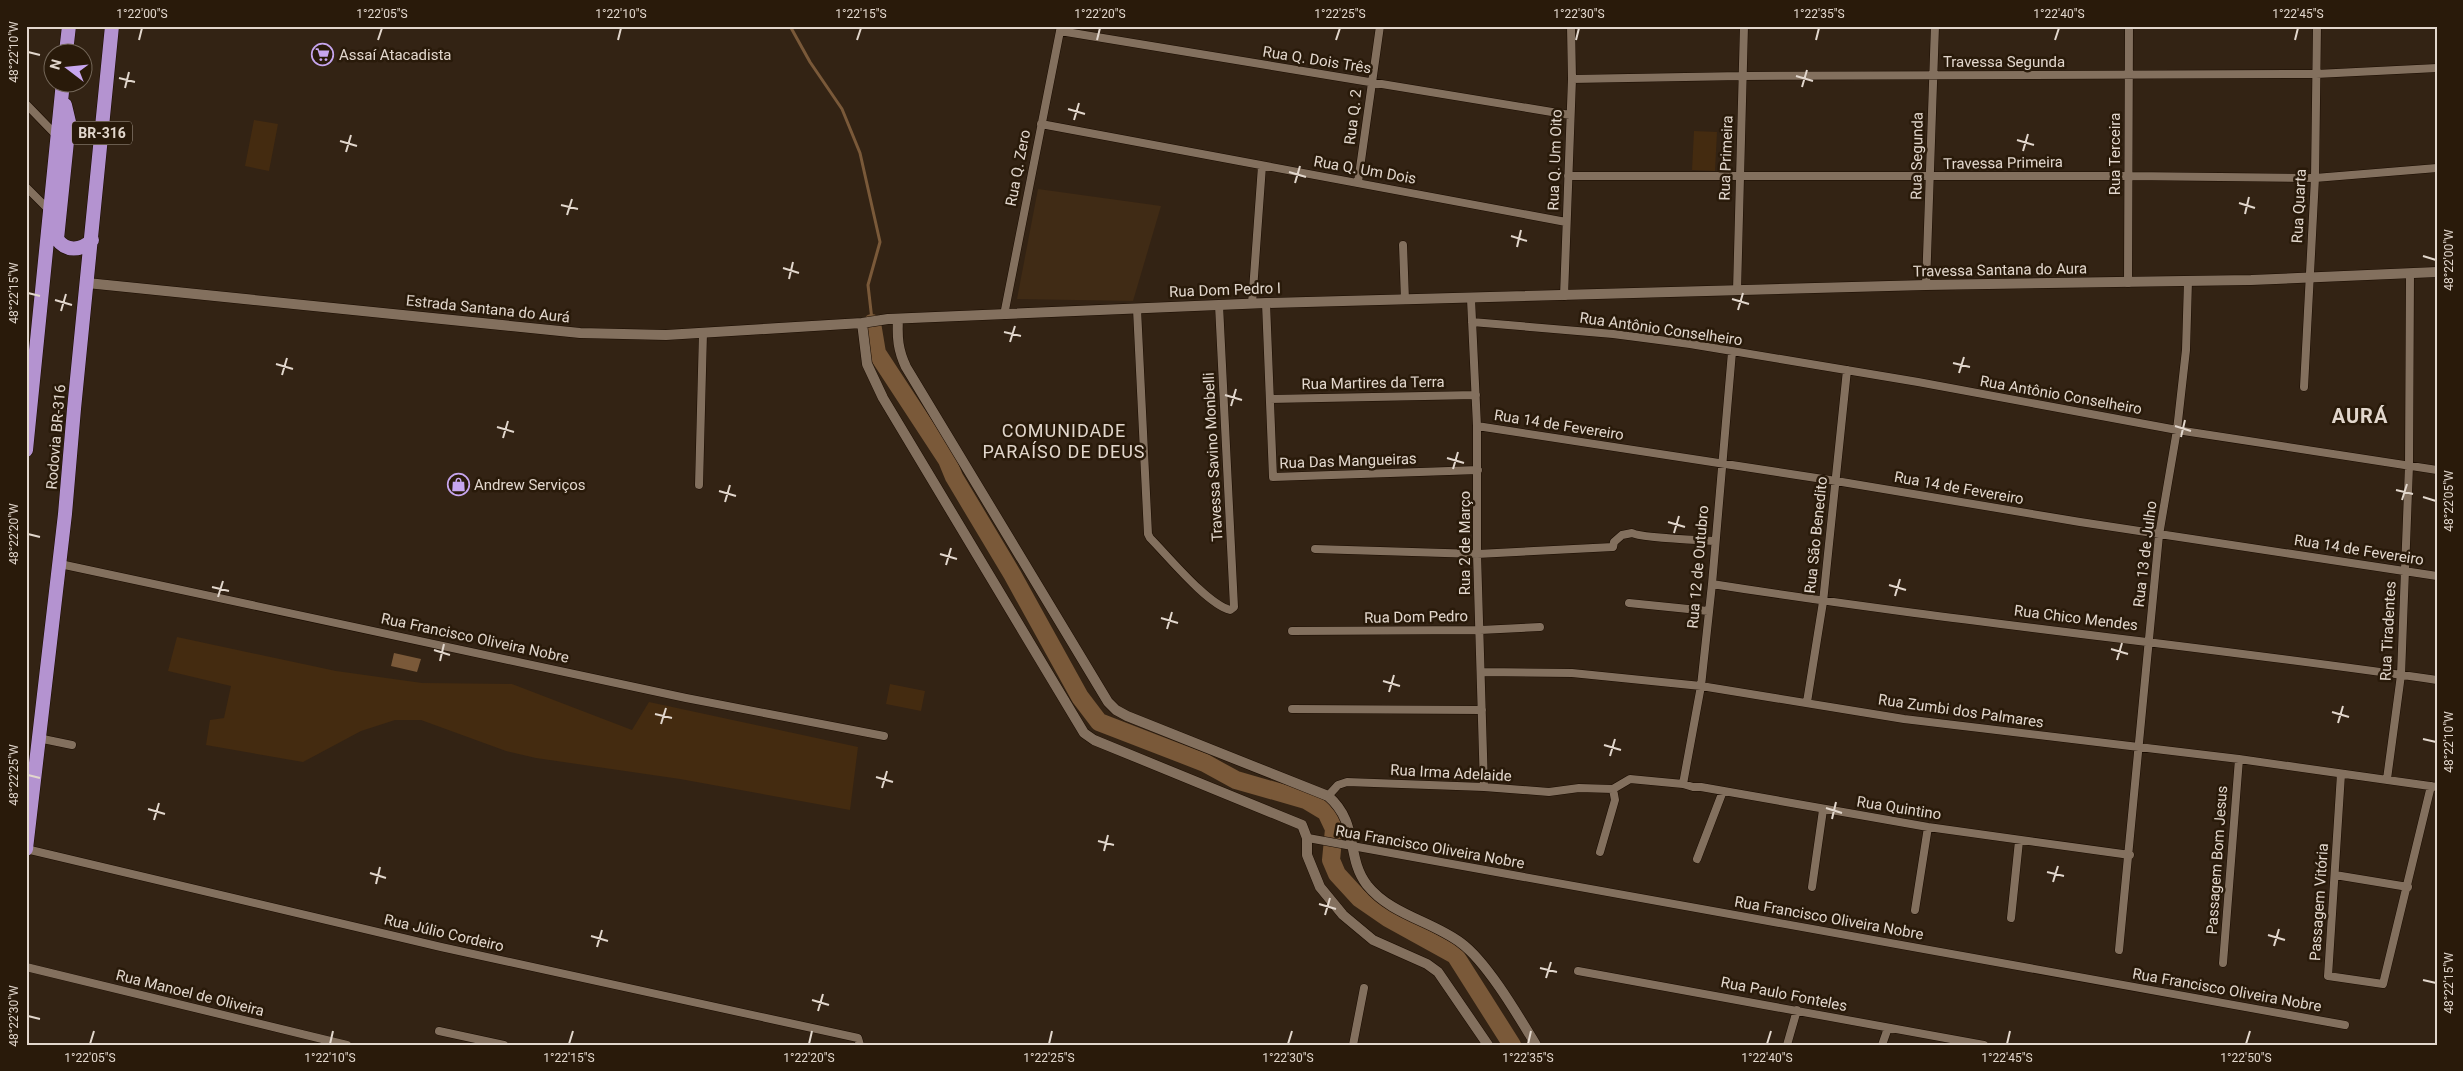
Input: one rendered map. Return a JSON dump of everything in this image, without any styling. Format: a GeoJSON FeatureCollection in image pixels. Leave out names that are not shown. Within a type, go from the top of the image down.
{"type":"FeatureCollection","features":[{"type":"Feature","properties":{"kind":"highway"},"geometry":{"type":"LineString","coordinates":[[67,42],[69,26]]}},
{"type":"Feature","properties":{"kind":"highway","name":"Rodovia BR-316"},"geometry":{"type":"LineString","coordinates":[[26,849],[60,564],[112,26]]}},
{"type":"Feature","properties":{"kind":"highway","name":"Rodovia BR-316"},"geometry":{"type":"LineString","coordinates":[[26,450],[29,389],[63,92]]}},
{"type":"Feature","properties":{"kind":"highway"},"geometry":{"type":"LineString","coordinates":[[64,92],[69,122],[57,239],[66,248],[74,249],[92,240]]}},
{"type":"Feature","properties":{"kind":"street","name":"Rua Q. 2"},"geometry":{"type":"LineString","coordinates":[[1358,182],[1380,26]]}},
{"type":"Feature","properties":{"kind":"street","name":"Rua Q. Um Oito"},"geometry":{"type":"LineString","coordinates":[[1564,296],[1572,78],[1571,26]]}},
{"type":"Feature","properties":{"kind":"street","name":"Rua Primeira"},"geometry":{"type":"LineString","coordinates":[[1737,291],[1744,26]]}},
{"type":"Feature","properties":{"kind":"street","name":"Rua Segunda"},"geometry":{"type":"LineString","coordinates":[[1926,285],[1935,26]]}},
{"type":"Feature","properties":{"kind":"street","name":"Rua Terceira"},"geometry":{"type":"LineString","coordinates":[[2128,283],[2129,26]]}},
{"type":"Feature","properties":{"kind":"street","name":"Rua Quarta"},"geometry":{"type":"LineString","coordinates":[[2304,387],[2315,178],[2317,26]]}},
{"type":"Feature","properties":{"kind":"street","name":"Rua Q. Dois Três"},"geometry":{"type":"LineString","coordinates":[[1061,29],[1570,115]]}},
{"type":"Feature","properties":{"kind":"street","name":"Rua Q. Zero"},"geometry":{"type":"LineString","coordinates":[[1004,315],[1061,29]]}},
{"type":"Feature","properties":{"kind":"street","name":"Travessa Segunda"},"geometry":{"type":"LineString","coordinates":[[1572,78],[2316,74],[2437,68]]}},
{"type":"Feature","properties":{"kind":"street"},"geometry":{"type":"LineString","coordinates":[[26,104],[58,136]]}},
{"type":"Feature","properties":{"kind":"street","name":"Rua Q. Um Dois"},"geometry":{"type":"LineString","coordinates":[[1041,124],[1566,222]]}},
{"type":"Feature","properties":{"kind":"street"},"geometry":{"type":"LineString","coordinates":[[1252,304],[1262,166]]}},
{"type":"Feature","properties":{"kind":"street","name":"Travessa Primeira"},"geometry":{"type":"LineString","coordinates":[[1568,176],[2129,176],[2315,178],[2437,168]]}},
{"type":"Feature","properties":{"kind":"street"},"geometry":{"type":"LineString","coordinates":[[26,187],[49,210]]}},
{"type":"Feature","properties":{"kind":"street"},"geometry":{"type":"LineString","coordinates":[[1403,245],[1405,300]]}},
{"type":"Feature","properties":{"kind":"street","name":"Travessa Santana do Aura"},"geometry":{"type":"LineString","coordinates":[[1564,296],[1926,285],[2128,283],[2437,272]]}},
{"type":"Feature","properties":{"kind":"street","name":"Rua Tiradentes"},"geometry":{"type":"LineString","coordinates":[[2387,779],[2402,674],[2409,466],[2410,273]]}},
{"type":"Feature","properties":{"kind":"street","name":"Rua 13 de Julho"},"geometry":{"type":"LineString","coordinates":[[2119,950],[2130,855],[2159,535],[2177,430],[2186,350],[2188,281]]}},
{"type":"Feature","properties":{"kind":"street","name":"Estrada Santana do Aurá"},"geometry":{"type":"LineString","coordinates":[[87,283],[580,333],[666,335],[862,323],[893,319]]}},
{"type":"Feature","properties":{"kind":"street","name":"Rua Dom Pedro I"},"geometry":{"type":"LineString","coordinates":[[893,319],[1266,303],[1564,296]]}},
{"type":"Feature","properties":{"kind":"street","name":"Rua 2 de Março"},"geometry":{"type":"LineString","coordinates":[[1471,299],[1477,426],[1477,554],[1484,787]]}},
{"type":"Feature","properties":{"kind":"street","name":"Rua Das Mangueiras"},"geometry":{"type":"LineString","coordinates":[[1266,303],[1273,477],[1478,470]]}},
{"type":"Feature","properties":{"kind":"street","name":"Travessa Savino Monbelli"},"geometry":{"type":"LineString","coordinates":[[1137,309],[1148,534],[1206,594],[1222,608],[1230,610],[1234,608],[1219,305]]}},
{"type":"Feature","properties":{"kind":"street"},"geometry":{"type":"LineString","coordinates":[[893,319],[900,353],[906,367],[1108,702],[1116,710],[1128,716],[1328,796],[1340,807],[1349,827],[1359,872],[1374,892],[1399,911],[1461,943],[1481,962],[1536,1045]]}},
{"type":"Feature","properties":{"kind":"street","name":"Rua Antônio Conselheiro"},"geometry":{"type":"LineString","coordinates":[[1472,322],[1613,334],[1732,352],[1847,370],[2177,430],[2437,470]]}},
{"type":"Feature","properties":{"kind":"street"},"geometry":{"type":"LineString","coordinates":[[862,323],[867,364],[883,398],[1084,733],[1094,740],[1302,825],[1308,838],[1307,855],[1320,887],[1343,915],[1373,940],[1427,964],[1438,972],[1488,1045]]}},
{"type":"Feature","properties":{"kind":"street"},"geometry":{"type":"LineString","coordinates":[[699,485],[703,333]]}},
{"type":"Feature","properties":{"kind":"street","name":"Rua 12 de Outubro"},"geometry":{"type":"LineString","coordinates":[[1683,784],[1701,686],[1712,584],[1714,541],[1732,352]]}},
{"type":"Feature","properties":{"kind":"street","name":"Rua São Benedito"},"geometry":{"type":"LineString","coordinates":[[1807,702],[1823,602],[1847,370]]}},
{"type":"Feature","properties":{"kind":"street","name":"Rua Martires da Terra"},"geometry":{"type":"LineString","coordinates":[[1270,399],[1476,394]]}},
{"type":"Feature","properties":{"kind":"street","name":"Rua 14 de Fevereiro"},"geometry":{"type":"LineString","coordinates":[[1477,426],[2159,535],[2437,576]]}},
{"type":"Feature","properties":{"kind":"street"},"geometry":{"type":"LineString","coordinates":[[1315,549],[1477,554],[1613,547],[1614,542],[1622,536],[1632,533],[1639,537],[1650,535],[1714,541]]}},
{"type":"Feature","properties":{"kind":"street","name":"Rua Francisco Oliveira Nobre"},"geometry":{"type":"LineString","coordinates":[[60,564],[686,698],[884,736]]}},
{"type":"Feature","properties":{"kind":"street","name":"Rua Chico Mendes"},"geometry":{"type":"LineString","coordinates":[[1712,584],[1823,602],[2149,641],[2437,680]]}},
{"type":"Feature","properties":{"kind":"street"},"geometry":{"type":"LineString","coordinates":[[1629,604],[1708,611]]}},
{"type":"Feature","properties":{"kind":"street","name":"Rua Dom Pedro"},"geometry":{"type":"LineString","coordinates":[[1292,631],[1480,630],[1540,626]]}},
{"type":"Feature","properties":{"kind":"street","name":"Rua Zumbi dos Palmares"},"geometry":{"type":"LineString","coordinates":[[1482,672],[1572,673],[1701,686],[1904,719],[2239,759],[2434,787]]}},
{"type":"Feature","properties":{"kind":"street"},"geometry":{"type":"LineString","coordinates":[[1292,709],[1482,710]]}},
{"type":"Feature","properties":{"kind":"street"},"geometry":{"type":"LineString","coordinates":[[38,738],[72,745]]}},
{"type":"Feature","properties":{"kind":"street","name":"Passagem Bom Jesus"},"geometry":{"type":"LineString","coordinates":[[2223,963],[2239,759]]}},
{"type":"Feature","properties":{"kind":"street","name":"Passagem Vitória"},"geometry":{"type":"LineString","coordinates":[[2341,774],[2328,976],[2383,984],[2408,887]]}},
{"type":"Feature","properties":{"kind":"street","name":"Rua Quintino"},"geometry":{"type":"LineString","coordinates":[[1578,788],[1614,789],[1630,779],[1683,784],[1693,788],[1701,787],[1928,827],[2130,855]]}},
{"type":"Feature","properties":{"kind":"street","name":"Rua Irma Adelaide"},"geometry":{"type":"LineString","coordinates":[[1328,796],[1338,785],[1347,782],[1484,787],[1549,792],[1578,788]]}},
{"type":"Feature","properties":{"kind":"street"},"geometry":{"type":"LineString","coordinates":[[2335,875],[2408,887],[2434,787]]}},
{"type":"Feature","properties":{"kind":"street"},"geometry":{"type":"LineString","coordinates":[[1600,852],[1615,800],[1614,789]]}},
{"type":"Feature","properties":{"kind":"street"},"geometry":{"type":"LineString","coordinates":[[1697,859],[1722,791]]}},
{"type":"Feature","properties":{"kind":"street"},"geometry":{"type":"LineString","coordinates":[[1812,886],[1824,810]]}},
{"type":"Feature","properties":{"kind":"street"},"geometry":{"type":"LineString","coordinates":[[1915,910],[1928,827]]}},
{"type":"Feature","properties":{"kind":"street","name":"Rua Francisco Oliveira Nobre"},"geometry":{"type":"LineString","coordinates":[[1308,838],[2345,1025]]}},
{"type":"Feature","properties":{"kind":"street"},"geometry":{"type":"LineString","coordinates":[[2012,918],[2019,841]]}},
{"type":"Feature","properties":{"kind":"street","name":"Rua Júlio Cordeiro"},"geometry":{"type":"LineString","coordinates":[[26,849],[440,947],[859,1042]]}},
{"type":"Feature","properties":{"kind":"street","name":"Rua Manoel de Oliveira"},"geometry":{"type":"LineString","coordinates":[[26,967],[347,1045]]}},
{"type":"Feature","properties":{"kind":"street","name":"Rua Paulo Fonteles"},"geometry":{"type":"LineString","coordinates":[[1578,972],[1984,1045]]}},
{"type":"Feature","properties":{"kind":"street"},"geometry":{"type":"LineString","coordinates":[[1353,1045],[1364,988]]}},
{"type":"Feature","properties":{"kind":"street"},"geometry":{"type":"LineString","coordinates":[[1786,1045],[1797,1010]]}},
{"type":"Feature","properties":{"kind":"street"},"geometry":{"type":"LineString","coordinates":[[1882,1045],[1888,1028]]}},
{"type":"Feature","properties":{"kind":"street"},"geometry":{"type":"LineString","coordinates":[[439,1031],[504,1045]]}},
{"type":"Feature","properties":{"kind":"shaded area"},"geometry":{"type":"Polygon","coordinates":[[[254,120],[278,124],[269,171],[245,166],[254,120]]]}},
{"type":"Feature","properties":{"kind":"shaded area"},"geometry":{"type":"Polygon","coordinates":[[[1694,131],[1717,132],[1715,171],[1692,170],[1694,131]]]}},
{"type":"Feature","properties":{"kind":"shaded area"},"geometry":{"type":"Polygon","coordinates":[[[1038,189],[1161,206],[1133,301],[1017,299],[1038,189]]]}},
{"type":"Feature","properties":{"kind":"shaded area"},"geometry":{"type":"Polygon","coordinates":[[[177,637],[336,671],[422,683],[512,684],[632,730],[649,702],[858,747],[850,810],[680,779],[536,758],[506,751],[421,720],[395,720],[361,731],[303,762],[206,745],[210,720],[224,718],[231,686],[168,671],[177,637]]]}},
{"type":"Feature","properties":{"kind":"shaded area"},"geometry":{"type":"Polygon","coordinates":[[[394,653],[421,659],[417,672],[391,666],[394,653]]]}},
{"type":"Feature","properties":{"kind":"shaded area"},"geometry":{"type":"Polygon","coordinates":[[[890,684],[925,691],[921,711],[886,704],[890,684]]]}},
{"type":"Feature","properties":{"kind":"waterway"},"geometry":{"type":"LineString","coordinates":[[790,26],[810,62],[842,109],[860,153],[880,242],[868,285],[872,320]]}},
{"type":"Feature","properties":{"kind":"waterway"},"geometry":{"type":"LineString","coordinates":[[872,323],[877,353],[947,460],[954,477],[1012,574],[1080,697],[1099,722],[1205,763],[1236,780],[1306,800],[1326,812],[1334,829],[1331,860],[1337,874],[1359,898],[1388,918],[1455,955],[1512,1045]]}},
{"type":"Feature","properties":{"kind":"place","name":"Assaí Atacadista"},"geometry":{"type":"Point","coordinates":[323,55]}},
{"type":"Feature","properties":{"kind":"place","name":"Andrew Serviços"},"geometry":{"type":"Point","coordinates":[458,485]}},
{"type":"Feature","properties":{"kind":"district","name":"AURÁ"},"geometry":{"type":"Point","coordinates":[2360,416]}},
{"type":"Feature","properties":{"kind":"district","name":"COMUNIDADE PARAÍSO DE DEUS"},"geometry":{"type":"Point","coordinates":[1064,440]}}]}
